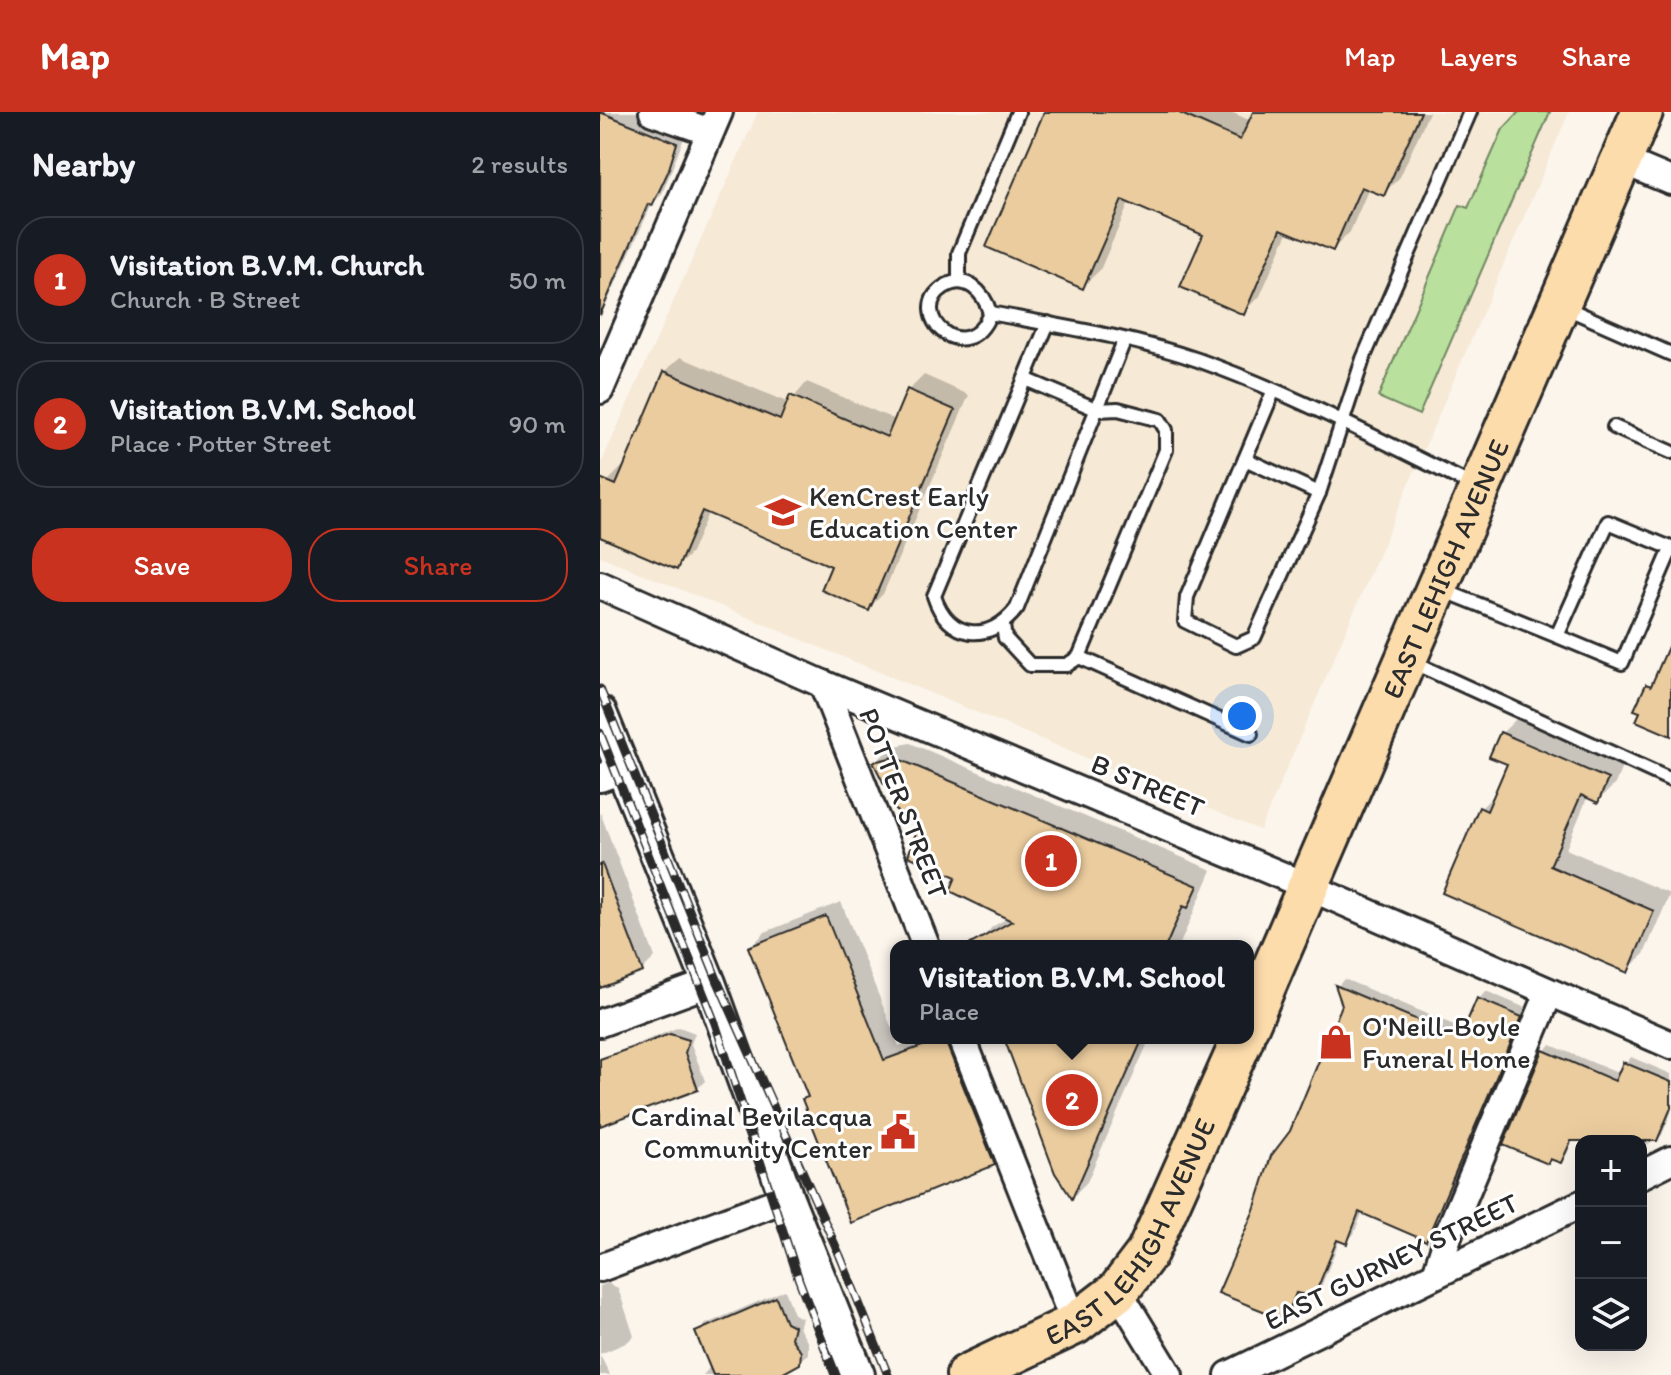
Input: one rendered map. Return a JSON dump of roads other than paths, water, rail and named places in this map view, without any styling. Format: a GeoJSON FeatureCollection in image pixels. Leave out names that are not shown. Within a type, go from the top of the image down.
{"type":"FeatureCollection","features":[{"type":"Feature","properties":{"kind":"main road","name":"EAST LEHIGH AVENUE"},"geometry":{"type":"LineString","coordinates":[[1254,1012],[1642,112]]}},
{"type":"Feature","properties":{"kind":"main road","name":"EAST LEHIGH AVENUE"},"geometry":{"type":"LineString","coordinates":[[967,1375],[1075,1324],[1118,1291],[1147,1253],[1240,1044]]}},
{"type":"Feature","properties":{"kind":"street"},"geometry":{"type":"LineString","coordinates":[[600,390],[714,122],[653,112]]}},
{"type":"Feature","properties":{"kind":"street"},"geometry":{"type":"LineString","coordinates":[[1621,160],[1671,181]]}},
{"type":"Feature","properties":{"kind":"street","name":"B STREET"},"geometry":{"type":"LineString","coordinates":[[600,585],[823,684],[1307,886],[1671,1045]]}},
{"type":"Feature","properties":{"kind":"street","name":"POTTER STREET"},"geometry":{"type":"LineString","coordinates":[[823,684],[924,940]]}},
{"type":"Feature","properties":{"kind":"street"},"geometry":{"type":"LineString","coordinates":[[600,713],[611,774],[709,983],[787,1198],[858,1375]]}},
{"type":"Feature","properties":{"kind":"street"},"geometry":{"type":"LineString","coordinates":[[600,1023],[709,983]]}},
{"type":"Feature","properties":{"kind":"street"},"geometry":{"type":"LineString","coordinates":[[1436,1274],[1450,1230],[1549,993]]}},
{"type":"Feature","properties":{"kind":"street"},"geometry":{"type":"LineString","coordinates":[[964,1044],[1075,1324]]}},
{"type":"Feature","properties":{"kind":"street"},"geometry":{"type":"LineString","coordinates":[[1647,1172],[1671,1160]]}},
{"type":"Feature","properties":{"kind":"street"},"geometry":{"type":"LineString","coordinates":[[600,1268],[787,1198]]}},
{"type":"Feature","properties":{"kind":"street","name":"EAST GURNEY STREET"},"geometry":{"type":"LineString","coordinates":[[1229,1375],[1575,1207]]}},
{"type":"Feature","properties":{"kind":"street"},"geometry":{"type":"LineString","coordinates":[[1118,1291],[1169,1375]]}},
{"type":"Feature","properties":{"kind":"lane"},"geometry":{"type":"LineString","coordinates":[[959,282],[959,253],[1018,112]]}},
{"type":"Feature","properties":{"kind":"lane"},"geometry":{"type":"LineString","coordinates":[[1273,392],[1187,597],[1185,621],[1236,646],[1254,638],[1319,493],[1363,359],[1470,112]]}},
{"type":"Feature","properties":{"kind":"lane"},"geometry":{"type":"LineString","coordinates":[[959,282],[982,293],[990,313],[985,324],[967,338],[950,337],[938,329],[932,319],[932,303],[945,286],[959,282]]}},
{"type":"Feature","properties":{"kind":"lane"},"geometry":{"type":"LineString","coordinates":[[1558,304],[1671,354]]}},
{"type":"Feature","properties":{"kind":"lane"},"geometry":{"type":"LineString","coordinates":[[990,313],[1048,323],[1197,360],[1343,423],[1479,488]]}},
{"type":"Feature","properties":{"kind":"lane"},"geometry":{"type":"LineString","coordinates":[[1048,323],[934,596],[941,616],[960,630],[985,633],[1003,626],[1017,608],[1124,341]]}},
{"type":"Feature","properties":{"kind":"lane"},"geometry":{"type":"LineString","coordinates":[[1003,626],[1005,638],[1030,665],[1067,665],[1079,657],[1166,450],[1166,430],[1160,420],[1118,409],[1098,410],[1025,379]]}},
{"type":"Feature","properties":{"kind":"lane"},"geometry":{"type":"LineString","coordinates":[[1614,427],[1671,452]]}},
{"type":"Feature","properties":{"kind":"lane"},"geometry":{"type":"LineString","coordinates":[[1245,459],[1319,493]]}},
{"type":"Feature","properties":{"kind":"lane"},"geometry":{"type":"LineString","coordinates":[[1437,588],[1622,663],[1671,549],[1608,522],[1557,636]]}},
{"type":"Feature","properties":{"kind":"lane"},"geometry":{"type":"LineString","coordinates":[[1079,657],[1251,734]]}},
{"type":"Feature","properties":{"kind":"lane"},"geometry":{"type":"LineString","coordinates":[[1405,658],[1671,780]]}},
{"type":"Feature","properties":{"kind":"railway"},"geometry":{"type":"LineString","coordinates":[[600,689],[718,982],[840,1256],[888,1375]]}},
{"type":"Feature","properties":{"kind":"railway"},"geometry":{"type":"LineString","coordinates":[[600,733],[715,1023],[799,1280],[835,1375]]}},
{"type":"Feature","properties":{"kind":"place","name":"KenCrest Early Education Center"},"geometry":{"type":"Point","coordinates":[783,512]}},
{"type":"Feature","properties":{"kind":"place","name":"Visitation B.V.M. Church"},"geometry":{"type":"Point","coordinates":[1051,861]}},
{"type":"Feature","properties":{"kind":"place","name":"O'Neill-Boyle Funeral Home"},"geometry":{"type":"Point","coordinates":[1336,1042]}},
{"type":"Feature","properties":{"kind":"place","name":"Visitation B.V.M. School"},"geometry":{"type":"Point","coordinates":[1072,1100]}},
{"type":"Feature","properties":{"kind":"place","name":"Cardinal Bevilacqua Community Center"},"geometry":{"type":"Point","coordinates":[898,1132]}}]}
